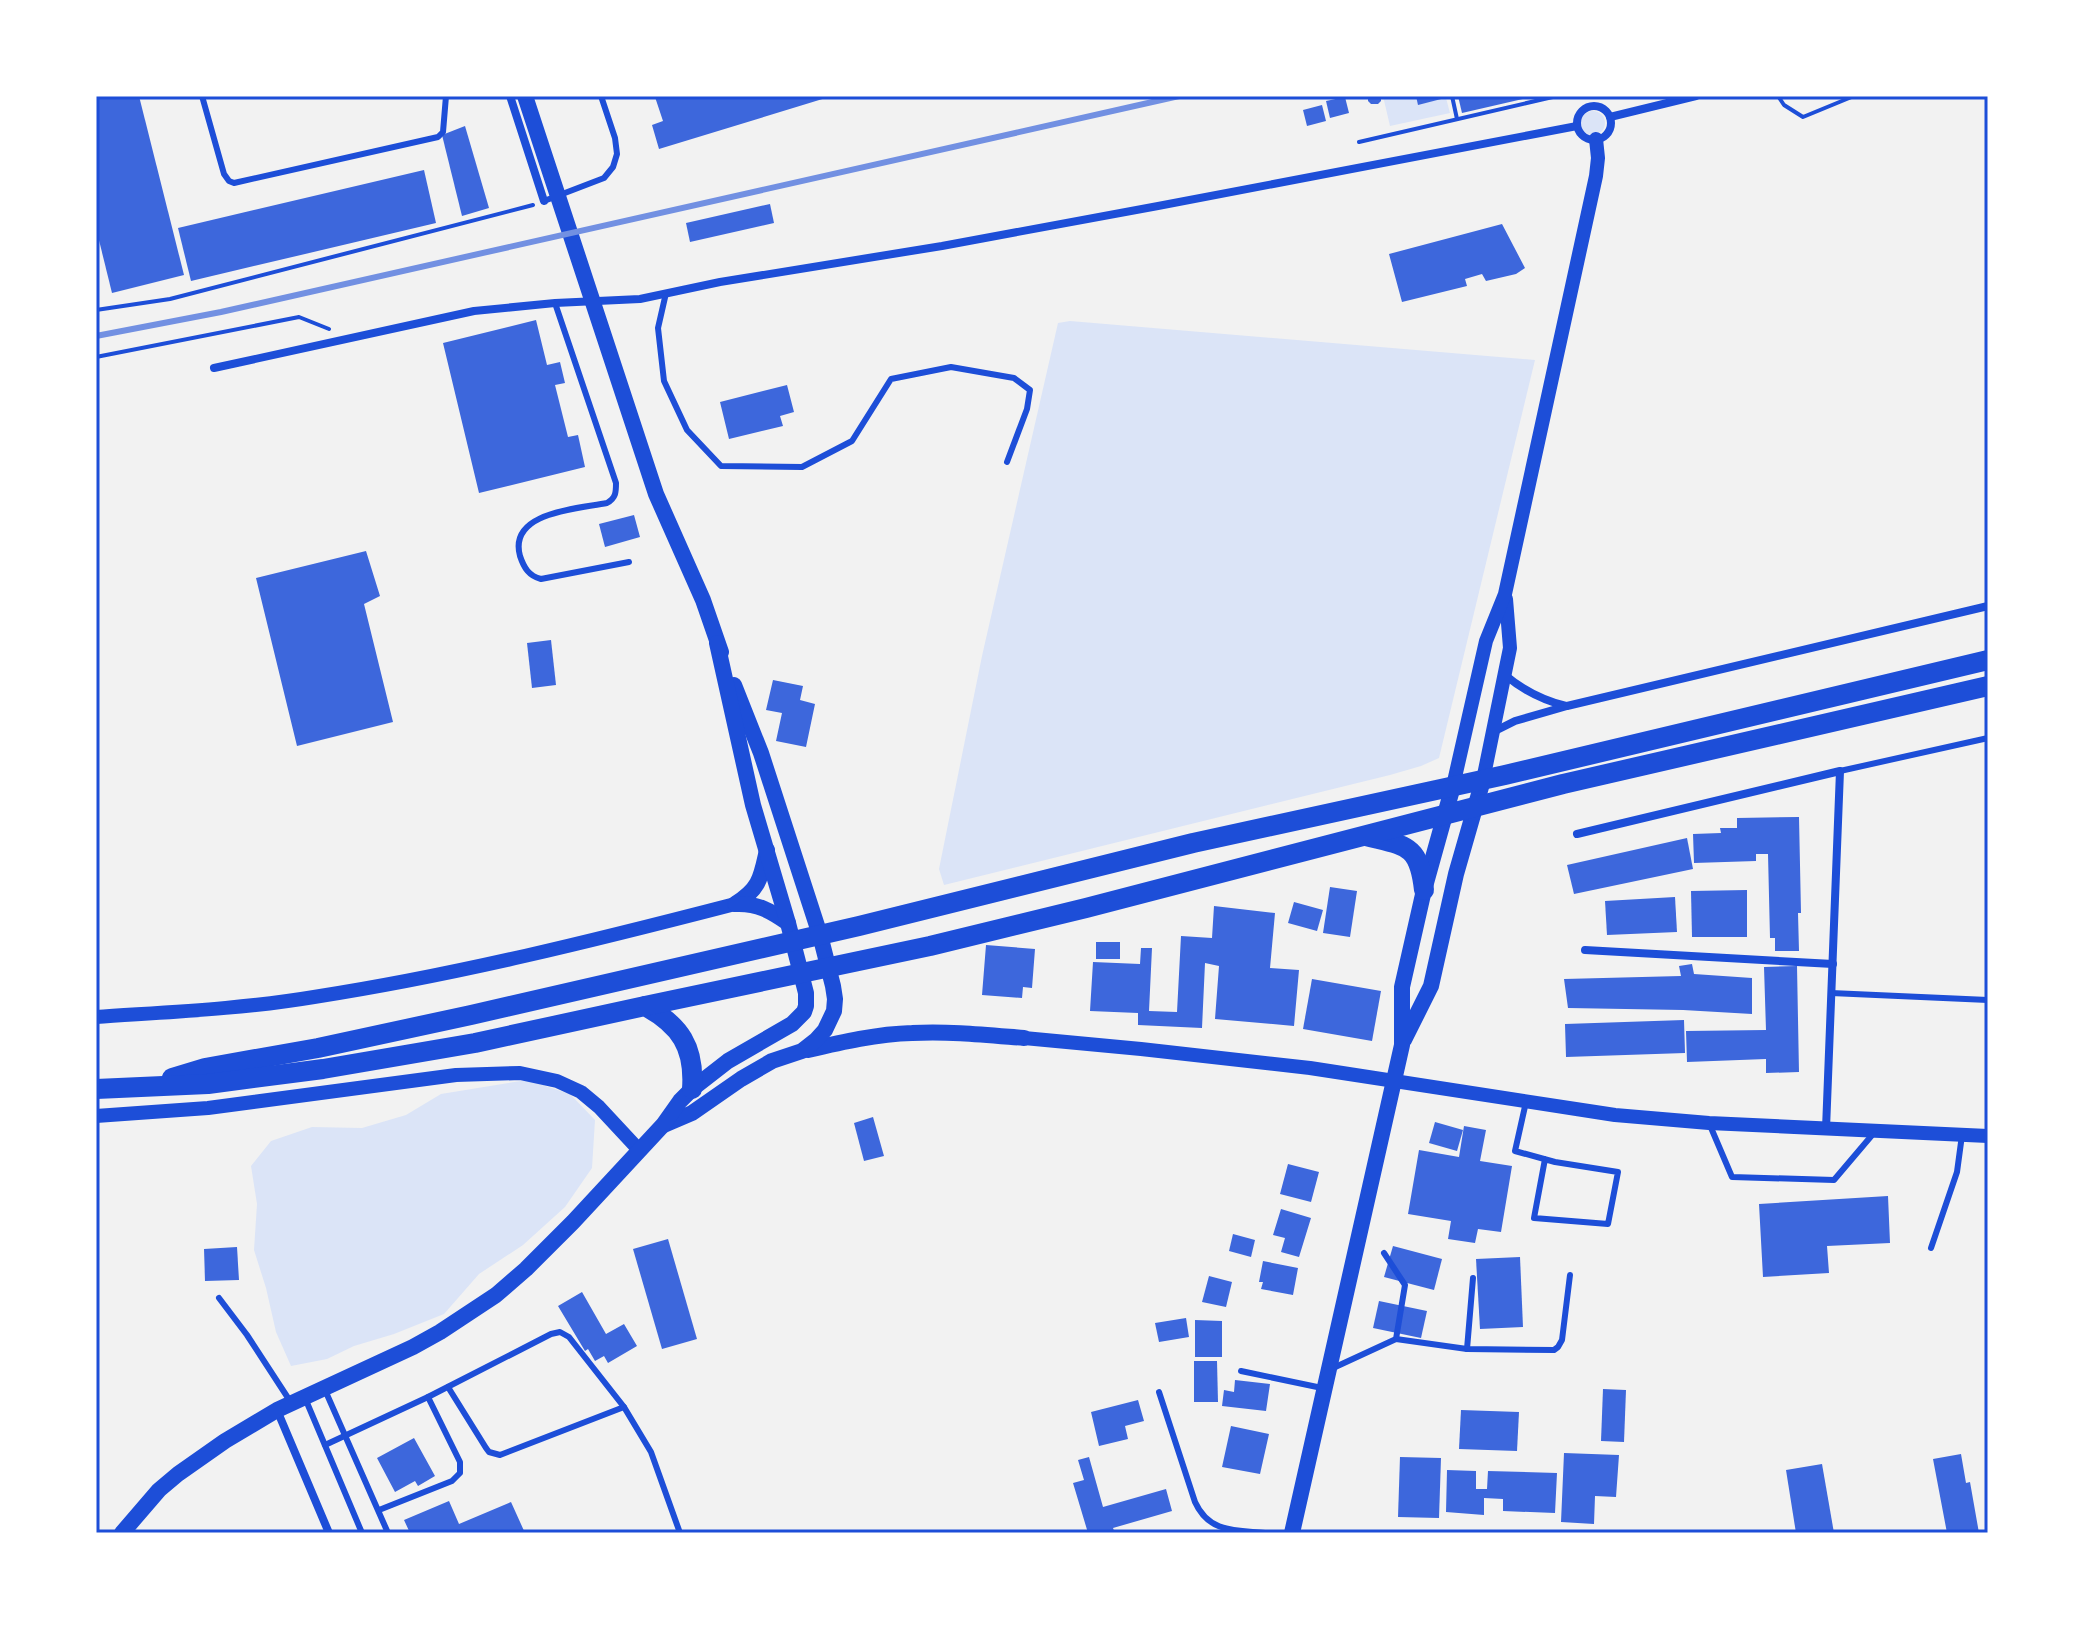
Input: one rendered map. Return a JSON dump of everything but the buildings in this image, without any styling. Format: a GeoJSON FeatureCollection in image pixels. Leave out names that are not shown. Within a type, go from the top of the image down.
{"type":"FeatureCollection","features":[{"type":"Feature","properties":{"kind":"main road"},"geometry":{"type":"LineString","coordinates":[[525,96],[656,494],[703,600],[761,753],[820,935],[835,999],[834,1011],[825,1030],[802,1051]]}},
{"type":"Feature","properties":{"kind":"main road"},"geometry":{"type":"LineString","coordinates":[[122,1533],[178,1474],[244,1428],[427,1340],[496,1295],[549,1248],[663,1125],[692,1089],[728,1061],[782,1031],[798,1018],[806,1006],[806,993],[753,805],[717,643]]}},
{"type":"Feature","properties":{"kind":"main road"},"geometry":{"type":"LineString","coordinates":[[145,1086],[205,1068],[318,1048],[471,1015],[791,932],[820,935],[1193,843],[1483,780],[1988,660]]}},
{"type":"Feature","properties":{"kind":"main road"},"geometry":{"type":"LineString","coordinates":[[96,1089],[208,1084],[395,1058],[801,974],[1086,908],[1578,780],[1988,686]]}},
{"type":"Feature","properties":{"kind":"main road"},"geometry":{"type":"LineString","coordinates":[[1402,1045],[1431,986],[1456,874],[1483,780]]}},
{"type":"Feature","properties":{"kind":"main road"},"geometry":{"type":"LineString","coordinates":[[1292,1533],[1402,1045],[1402,987],[1424,890],[1453,786]]}},
{"type":"Feature","properties":{"kind":"main road"},"geometry":{"type":"LineString","coordinates":[[1362,835],[1403,846],[1414,854],[1422,867],[1424,890]]}},
{"type":"Feature","properties":{"kind":"main road"},"geometry":{"type":"LineString","coordinates":[[735,904],[756,888],[767,849]]}},
{"type":"Feature","properties":{"kind":"main road"},"geometry":{"type":"LineString","coordinates":[[735,904],[761,906],[791,932]]}},
{"type":"Feature","properties":{"kind":"main road"},"geometry":{"type":"LineString","coordinates":[[645,1006],[672,1025],[685,1040],[692,1060],[692,1089]]}},
{"type":"Feature","properties":{"kind":"main road"},"geometry":{"type":"LineString","coordinates":[[663,1125],[692,1113],[772,1061],[802,1051],[909,1033],[1024,1038]]}},
{"type":"Feature","properties":{"kind":"street"},"geometry":{"type":"LineString","coordinates":[[510,96],[544,201]]}},
{"type":"Feature","properties":{"kind":"street"},"geometry":{"type":"LineString","coordinates":[[1610,117],[1696,96]]}},
{"type":"Feature","properties":{"kind":"street"},"geometry":{"type":"LineString","coordinates":[[1598,106],[1610,117],[1606,134],[1596,139],[1586,138],[1578,131],[1578,114],[1587,107],[1598,106]]}},
{"type":"Feature","properties":{"kind":"street"},"geometry":{"type":"LineString","coordinates":[[214,368],[474,311],[617,301],[666,293],[1214,196],[1577,126]]}},
{"type":"Feature","properties":{"kind":"street"},"geometry":{"type":"LineString","coordinates":[[1453,786],[1486,641],[1505,594],[1596,176],[1596,139]]}},
{"type":"Feature","properties":{"kind":"street"},"geometry":{"type":"LineString","coordinates":[[1483,780],[1510,648],[1505,594]]}},
{"type":"Feature","properties":{"kind":"street"},"geometry":{"type":"LineString","coordinates":[[1492,732],[1515,721],[1567,706],[1988,606]]}},
{"type":"Feature","properties":{"kind":"street"},"geometry":{"type":"LineString","coordinates":[[1504,674],[1537,697],[1567,706]]}},
{"type":"Feature","properties":{"kind":"street"},"geometry":{"type":"LineString","coordinates":[[1577,834],[1840,771],[1826,1129]]}},
{"type":"Feature","properties":{"kind":"street"},"geometry":{"type":"LineString","coordinates":[[96,1017],[199,1010],[311,998],[369,988],[428,977],[735,904]]}},
{"type":"Feature","properties":{"kind":"street"},"geometry":{"type":"LineString","coordinates":[[1585,950],[1833,964]]}},
{"type":"Feature","properties":{"kind":"street"},"geometry":{"type":"LineString","coordinates":[[1024,1038],[1270,1063],[1615,1115],[1709,1123],[1988,1136]]}},
{"type":"Feature","properties":{"kind":"street"},"geometry":{"type":"LineString","coordinates":[[96,1116],[208,1108],[456,1075],[520,1073],[557,1081],[581,1092],[639,1150]]}},
{"type":"Feature","properties":{"kind":"street"},"geometry":{"type":"LineString","coordinates":[[292,1404],[329,1533]]}},
{"type":"Feature","properties":{"kind":"lane"},"geometry":{"type":"LineString","coordinates":[[202,96],[224,174],[234,183],[438,137],[443,132],[446,96]]}},
{"type":"Feature","properties":{"kind":"lane"},"geometry":{"type":"LineString","coordinates":[[544,201],[604,178],[613,167],[617,154],[615,138],[601,96]]}},
{"type":"Feature","properties":{"kind":"lane"},"geometry":{"type":"LineString","coordinates":[[666,293],[658,328],[664,381],[687,430],[721,466],[800,468],[852,441],[891,379],[951,367],[1014,378],[1030,390],[1027,409],[1007,462]]}},
{"type":"Feature","properties":{"kind":"lane"},"geometry":{"type":"LineString","coordinates":[[555,303],[616,490],[612,500],[607,503],[533,521],[521,533],[518,544],[522,561],[529,573],[541,579],[629,562]]}},
{"type":"Feature","properties":{"kind":"lane"},"geometry":{"type":"LineString","coordinates":[[1840,771],[1988,738]]}},
{"type":"Feature","properties":{"kind":"lane"},"geometry":{"type":"LineString","coordinates":[[1831,993],[1988,1000]]}},
{"type":"Feature","properties":{"kind":"lane"},"geometry":{"type":"LineString","coordinates":[[1526,1102],[1515,1151],[1618,1172],[1608,1224],[1534,1218],[1545,1159]]}},
{"type":"Feature","properties":{"kind":"lane"},"geometry":{"type":"LineString","coordinates":[[1709,1123],[1732,1177],[1834,1180],[1875,1131]]}},
{"type":"Feature","properties":{"kind":"lane"},"geometry":{"type":"LineString","coordinates":[[1931,1248],[1957,1172],[1962,1135]]}},
{"type":"Feature","properties":{"kind":"lane"},"geometry":{"type":"LineString","coordinates":[[1384,1253],[1405,1285],[1396,1339]]}},
{"type":"Feature","properties":{"kind":"lane"},"geometry":{"type":"LineString","coordinates":[[1329,1370],[1396,1339],[1467,1349],[1549,1350],[1558,1347],[1562,1340],[1570,1275]]}},
{"type":"Feature","properties":{"kind":"lane"},"geometry":{"type":"LineString","coordinates":[[1467,1349],[1473,1278]]}},
{"type":"Feature","properties":{"kind":"lane"},"geometry":{"type":"LineString","coordinates":[[219,1298],[292,1404],[325,1445],[362,1533]]}},
{"type":"Feature","properties":{"kind":"lane"},"geometry":{"type":"LineString","coordinates":[[325,1445],[560,1332],[569,1337],[624,1407],[651,1452],[680,1533]]}},
{"type":"Feature","properties":{"kind":"lane"},"geometry":{"type":"LineString","coordinates":[[1241,1371],[1325,1389]]}},
{"type":"Feature","properties":{"kind":"lane"},"geometry":{"type":"LineString","coordinates":[[448,1387],[486,1448],[500,1455],[624,1407]]}},
{"type":"Feature","properties":{"kind":"lane"},"geometry":{"type":"LineString","coordinates":[[324,1388],[388,1533]]}},
{"type":"Feature","properties":{"kind":"lane"},"geometry":{"type":"LineString","coordinates":[[1159,1392],[1195,1502],[1203,1516],[1213,1525],[1231,1530],[1265,1533]]}},
{"type":"Feature","properties":{"kind":"lane"},"geometry":{"type":"LineString","coordinates":[[379,1510],[452,1481],[460,1473],[460,1462],[428,1397]]}},
{"type":"Feature","properties":{"kind":"path"},"geometry":{"type":"LineString","coordinates":[[1452,96],[1457,119]]}},
{"type":"Feature","properties":{"kind":"path"},"geometry":{"type":"LineString","coordinates":[[1359,142],[1557,96]]}},
{"type":"Feature","properties":{"kind":"path"},"geometry":{"type":"LineString","coordinates":[[1778,96],[1784,105],[1803,117],[1854,96]]}},
{"type":"Feature","properties":{"kind":"path"},"geometry":{"type":"LineString","coordinates":[[96,310],[170,299],[544,201]]}},
{"type":"Feature","properties":{"kind":"path"},"geometry":{"type":"LineString","coordinates":[[96,357],[299,317],[354,338]]}},
{"type":"Feature","properties":{"kind":"shaded area"},"geometry":{"type":"Polygon","coordinates":[[[1383,96],[1416,96],[1419,104],[1446,98],[1450,113],[1390,126],[1383,96]]]}},
{"type":"Feature","properties":{"kind":"shaded area"},"geometry":{"type":"Polygon","coordinates":[[[1593,111],[1602,114],[1605,123],[1602,132],[1593,135],[1584,132],[1581,123],[1584,114],[1593,111]]]}},
{"type":"Feature","properties":{"kind":"shaded area"},"geometry":{"type":"Polygon","coordinates":[[[1070,321],[1535,360],[1439,758],[1390,775],[944,885],[939,869],[982,656],[1058,323],[1070,321]]]}},
{"type":"Feature","properties":{"kind":"shaded area"},"geometry":{"type":"Polygon","coordinates":[[[527,1080],[570,1094],[595,1120],[592,1168],[565,1207],[523,1245],[479,1274],[444,1314],[354,1346],[327,1359],[291,1366],[276,1332],[254,1250],[257,1204],[251,1166],[271,1141],[312,1127],[362,1128],[406,1115],[441,1094],[527,1080]]]}},
{"type":"Feature","properties":{"kind":"railway"},"geometry":{"type":"LineString","coordinates":[[96,336],[221,312],[1179,96]]}}]}
